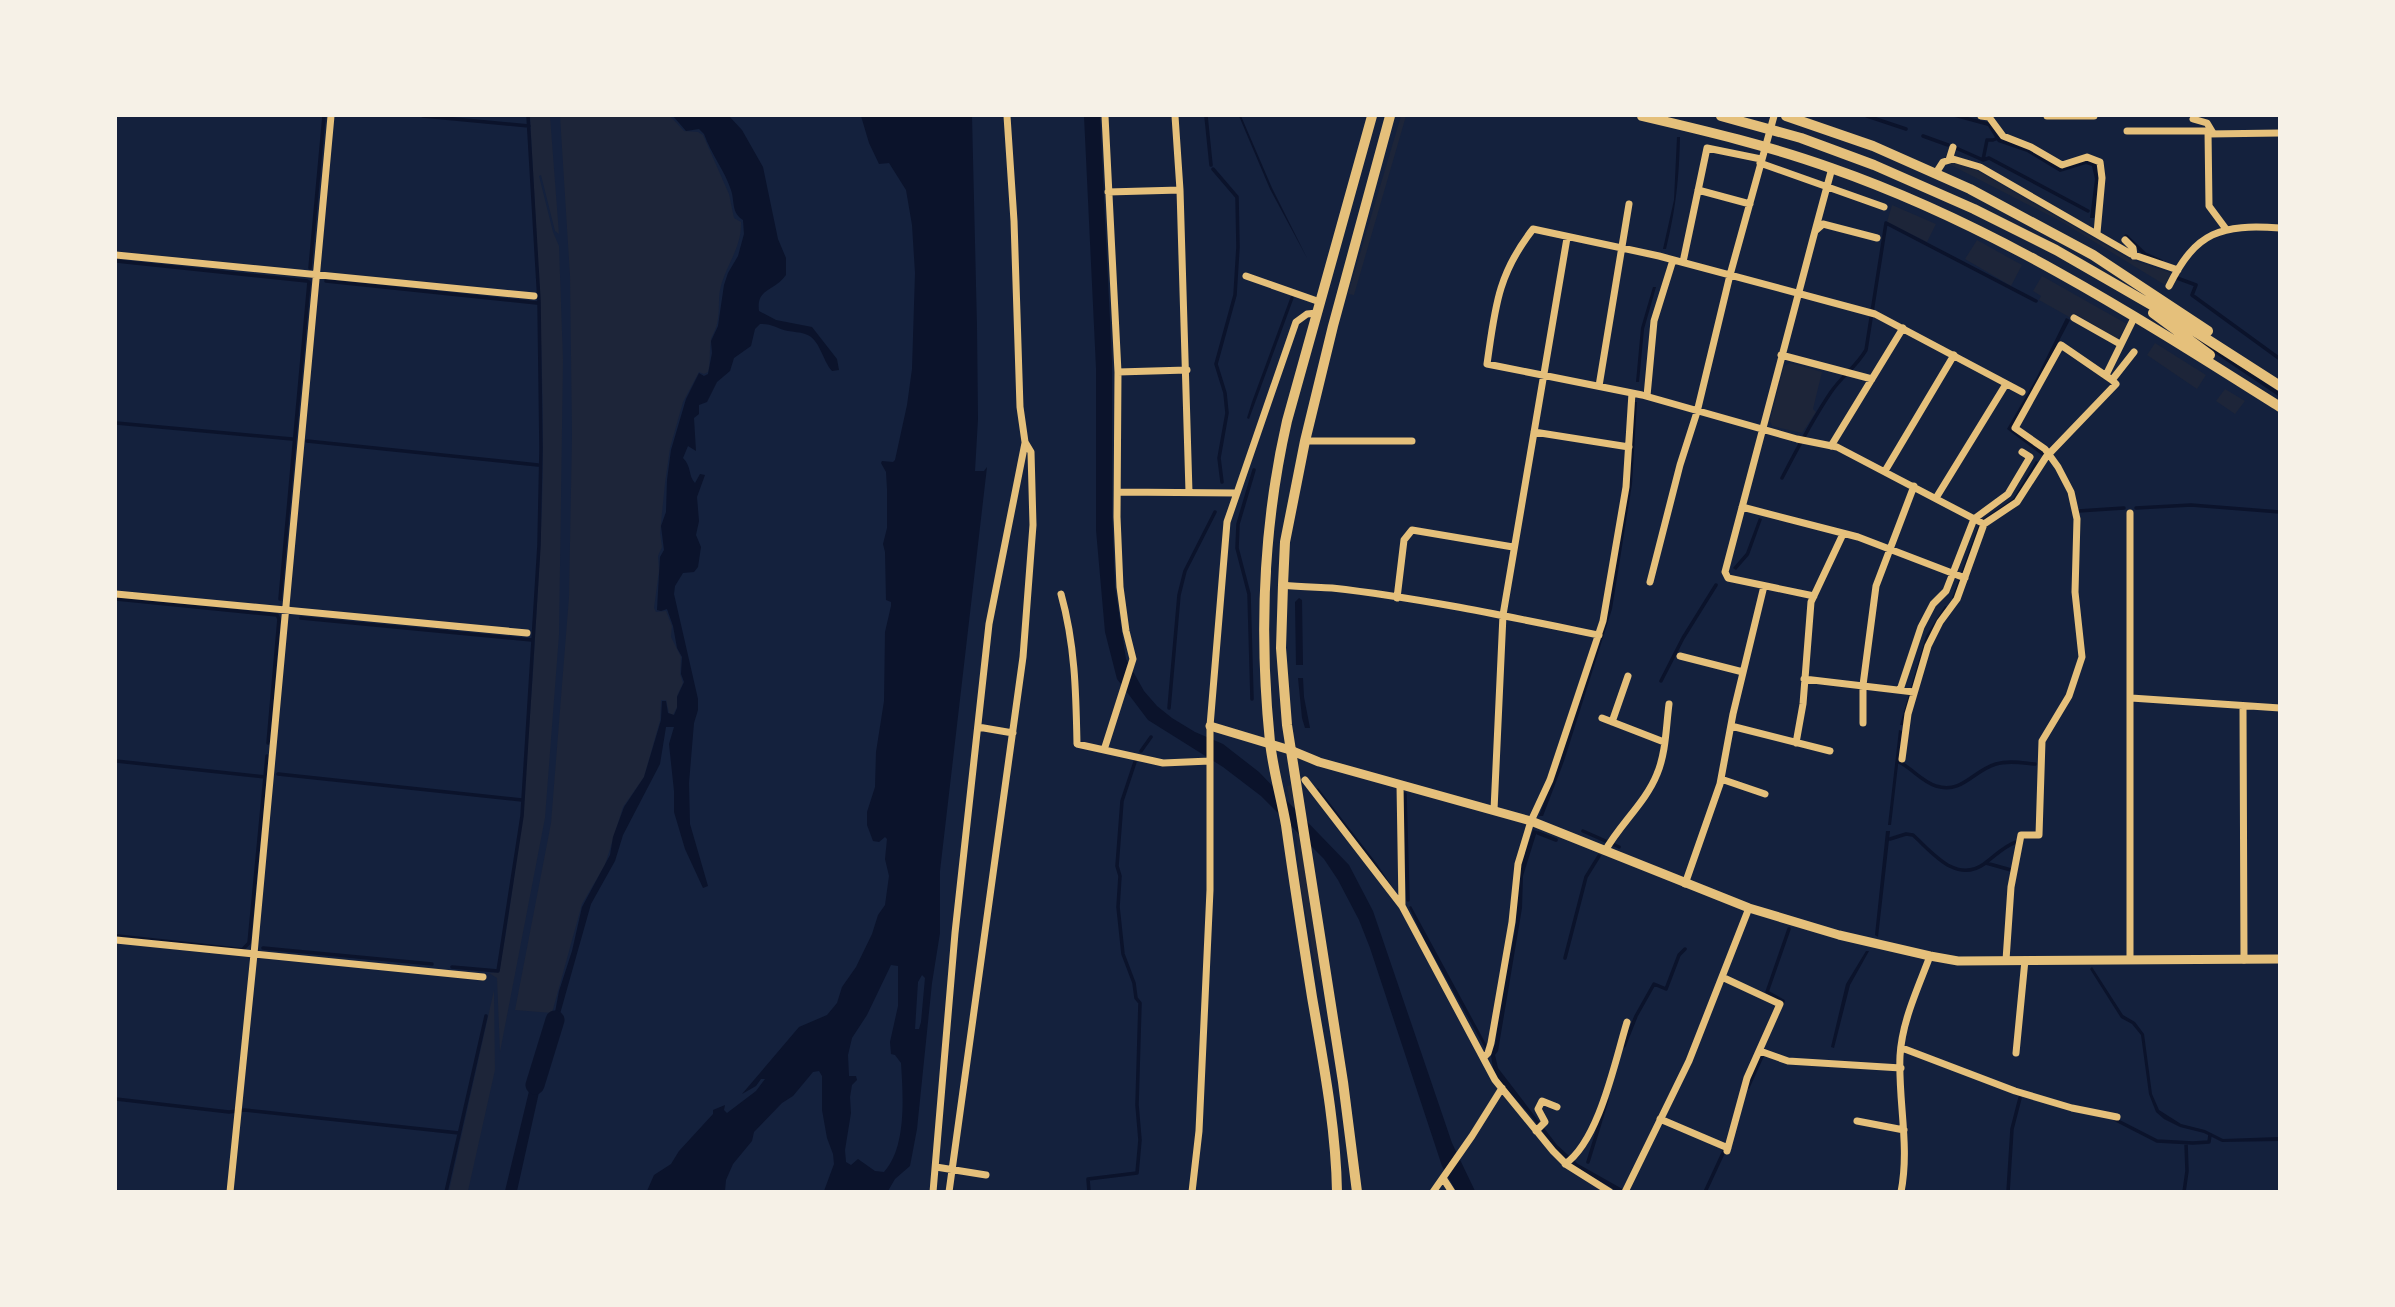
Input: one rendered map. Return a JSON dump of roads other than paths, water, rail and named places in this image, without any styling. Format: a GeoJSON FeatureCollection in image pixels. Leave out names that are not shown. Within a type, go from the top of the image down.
{"type":"FeatureCollection","features":[{"type":"Feature","properties":{"kind":"highway"},"geometry":{"type":"LineString","coordinates":[[1352,182],[1365,116]]}},
{"type":"Feature","properties":{"kind":"highway"},"geometry":{"type":"LineString","coordinates":[[1337,1192],[1329,1110],[1286,824],[1270,744],[1264,643],[1265,573],[1269,516],[1287,421],[1372,116]]}},
{"type":"Feature","properties":{"kind":"highway"},"geometry":{"type":"LineString","coordinates":[[1357,1192],[1343,1082],[1290,750],[1281,648],[1286,542],[1305,441],[1333,326],[1391,116]]}},
{"type":"Feature","properties":{"kind":"highway"},"geometry":{"type":"LineString","coordinates":[[1642,116],[1764,147],[1832,168],[1973,229],[2041,262],[2280,405]]}},
{"type":"Feature","properties":{"kind":"highway"},"geometry":{"type":"LineString","coordinates":[[1721,116],[1801,138],[1974,209],[2056,250],[2174,318],[2280,386]]}},
{"type":"Feature","properties":{"kind":"highway"},"geometry":{"type":"LineString","coordinates":[[1786,116],[1873,146],[1936,173],[2093,255],[2214,335],[2235,356]]}},
{"type":"Feature","properties":{"kind":"highway"},"geometry":{"type":"LineString","coordinates":[[2113,285],[2280,405]]}},
{"type":"Feature","properties":{"kind":"street"},"geometry":{"type":"LineString","coordinates":[[230,1192],[331,116]]}},
{"type":"Feature","properties":{"kind":"street"},"geometry":{"type":"LineString","coordinates":[[949,1192],[1023,657],[1033,525],[1031,452],[1026,442],[1020,407],[1014,221],[1007,116]]}},
{"type":"Feature","properties":{"kind":"street"},"geometry":{"type":"LineString","coordinates":[[1104,750],[1133,659],[1120,587],[1118,372],[1105,116]]}},
{"type":"Feature","properties":{"kind":"street"},"geometry":{"type":"LineString","coordinates":[[1175,116],[1188,370],[1189,492]]}},
{"type":"Feature","properties":{"kind":"street"},"geometry":{"type":"LineString","coordinates":[[1650,582],[1774,116]]}},
{"type":"Feature","properties":{"kind":"street"},"geometry":{"type":"LineString","coordinates":[[1982,116],[1989,117],[2003,136],[2031,146],[2062,165],[2087,157],[2100,162],[2102,178],[2096,233]]}},
{"type":"Feature","properties":{"kind":"street"},"geometry":{"type":"LineString","coordinates":[[2047,116],[2094,116]]}},
{"type":"Feature","properties":{"kind":"street"},"geometry":{"type":"LineString","coordinates":[[2193,119],[2207,123],[2211,133],[2209,206],[2226,229]]}},
{"type":"Feature","properties":{"kind":"street"},"geometry":{"type":"LineString","coordinates":[[2127,131],[2280,133]]}},
{"type":"Feature","properties":{"kind":"street"},"geometry":{"type":"LineString","coordinates":[[1949,160],[1953,147]]}},
{"type":"Feature","properties":{"kind":"street"},"geometry":{"type":"LineString","coordinates":[[1683,262],[1707,148],[1760,161],[1884,207]]}},
{"type":"Feature","properties":{"kind":"street"},"geometry":{"type":"LineString","coordinates":[[1936,173],[1942,162],[1953,159],[1980,167],[2134,256],[2178,270]]}},
{"type":"Feature","properties":{"kind":"street"},"geometry":{"type":"LineString","coordinates":[[1814,596],[1728,578],[1725,572],[1832,168]]}},
{"type":"Feature","properties":{"kind":"street"},"geometry":{"type":"LineString","coordinates":[[1108,192],[1180,190]]}},
{"type":"Feature","properties":{"kind":"street"},"geometry":{"type":"LineString","coordinates":[[1698,190],[1750,204]]}},
{"type":"Feature","properties":{"kind":"street"},"geometry":{"type":"LineString","coordinates":[[1600,386],[1629,204]]}},
{"type":"Feature","properties":{"kind":"street"},"geometry":{"type":"LineString","coordinates":[[1815,231],[1823,224],[1877,238]]}},
{"type":"Feature","properties":{"kind":"street"},"geometry":{"type":"LineString","coordinates":[[2169,286],[2199,242],[2226,229],[2280,228]]}},
{"type":"Feature","properties":{"kind":"street"},"geometry":{"type":"LineString","coordinates":[[1984,524],[1885,471],[1831,446],[1697,412],[1647,396],[1487,364],[1495,304],[1510,263],[1533,229],[1683,262],[1875,314],[2022,392]]}},
{"type":"Feature","properties":{"kind":"street"},"geometry":{"type":"LineString","coordinates":[[1494,810],[1503,615],[1567,238]]}},
{"type":"Feature","properties":{"kind":"street"},"geometry":{"type":"LineString","coordinates":[[2125,240],[2133,248],[2134,256]]}},
{"type":"Feature","properties":{"kind":"street"},"geometry":{"type":"LineString","coordinates":[[116,255],[534,296]]}},
{"type":"Feature","properties":{"kind":"street"},"geometry":{"type":"LineString","coordinates":[[1647,396],[1654,321],[1673,260]]}},
{"type":"Feature","properties":{"kind":"street"},"geometry":{"type":"LineString","coordinates":[[1245,276],[1318,308]]}},
{"type":"Feature","properties":{"kind":"street"},"geometry":{"type":"LineString","coordinates":[[1192,1192],[1199,1131],[1207,971],[1210,726],[1227,522],[1296,322],[1318,308]]}},
{"type":"Feature","properties":{"kind":"street"},"geometry":{"type":"LineString","coordinates":[[2109,377],[2120,344],[2135,316]]}},
{"type":"Feature","properties":{"kind":"street"},"geometry":{"type":"LineString","coordinates":[[2074,318],[2120,344]]}},
{"type":"Feature","properties":{"kind":"street"},"geometry":{"type":"LineString","coordinates":[[1831,446],[1903,328]]}},
{"type":"Feature","properties":{"kind":"street"},"geometry":{"type":"LineString","coordinates":[[1902,759],[1906,723],[1933,634],[1957,599],[1984,524],[2017,502],[2040,465],[2050,455],[2116,384],[2061,345],[2015,428],[2050,455],[2068,485],[2076,510],[2075,592],[2082,657],[2069,696],[2042,741],[2039,835],[2021,835],[2012,878],[2006,960]]}},
{"type":"Feature","properties":{"kind":"street"},"geometry":{"type":"LineString","coordinates":[[2109,377],[2134,352]]}},
{"type":"Feature","properties":{"kind":"street"},"geometry":{"type":"LineString","coordinates":[[1781,355],[1872,379]]}},
{"type":"Feature","properties":{"kind":"street"},"geometry":{"type":"LineString","coordinates":[[1885,471],[1954,355]]}},
{"type":"Feature","properties":{"kind":"street"},"geometry":{"type":"LineString","coordinates":[[1118,372],[1188,370]]}},
{"type":"Feature","properties":{"kind":"street"},"geometry":{"type":"LineString","coordinates":[[1936,498],[2006,384]]}},
{"type":"Feature","properties":{"kind":"street"},"geometry":{"type":"LineString","coordinates":[[1484,1057],[1488,1053],[1493,1036],[1505,967],[1514,908],[1516,872],[1531,821],[1550,780],[1599,635],[1620,529],[1632,393]]}},
{"type":"Feature","properties":{"kind":"street"},"geometry":{"type":"LineString","coordinates":[[1534,432],[1629,447]]}},
{"type":"Feature","properties":{"kind":"street"},"geometry":{"type":"LineString","coordinates":[[1305,441],[1412,441]]}},
{"type":"Feature","properties":{"kind":"street"},"geometry":{"type":"LineString","coordinates":[[933,1192],[955,933],[989,624],[1026,442]]}},
{"type":"Feature","properties":{"kind":"street"},"geometry":{"type":"LineString","coordinates":[[1900,690],[1921,627],[1933,604],[1946,592],[1974,519],[2008,494],[2030,457],[2022,452]]}},
{"type":"Feature","properties":{"kind":"street"},"geometry":{"type":"LineString","coordinates":[[1863,723],[1863,685],[1876,586],[1914,486]]}},
{"type":"Feature","properties":{"kind":"street"},"geometry":{"type":"LineString","coordinates":[[1118,492],[1236,493]]}},
{"type":"Feature","properties":{"kind":"street"},"geometry":{"type":"LineString","coordinates":[[1742,507],[1891,549],[1965,578]]}},
{"type":"Feature","properties":{"kind":"street"},"geometry":{"type":"LineString","coordinates":[[2130,513],[2130,960]]}},
{"type":"Feature","properties":{"kind":"street"},"geometry":{"type":"LineString","coordinates":[[1397,598],[1404,540],[1412,530],[1513,547]]}},
{"type":"Feature","properties":{"kind":"street"},"geometry":{"type":"LineString","coordinates":[[1796,743],[1811,602],[1843,534]]}},
{"type":"Feature","properties":{"kind":"street"},"geometry":{"type":"LineString","coordinates":[[1283,585],[1331,588],[1397,598],[1503,615],[1599,635]]}},
{"type":"Feature","properties":{"kind":"street"},"geometry":{"type":"LineString","coordinates":[[1685,884],[1721,779],[1764,586]]}},
{"type":"Feature","properties":{"kind":"street"},"geometry":{"type":"LineString","coordinates":[[116,594],[527,633]]}},
{"type":"Feature","properties":{"kind":"street"},"geometry":{"type":"LineString","coordinates":[[1061,594],[1072,640],[1077,744],[1163,763],[1210,761]]}},
{"type":"Feature","properties":{"kind":"street"},"geometry":{"type":"LineString","coordinates":[[1680,656],[1743,672]]}},
{"type":"Feature","properties":{"kind":"street"},"geometry":{"type":"LineString","coordinates":[[1612,722],[1628,676]]}},
{"type":"Feature","properties":{"kind":"street"},"geometry":{"type":"LineString","coordinates":[[1804,679],[1914,692]]}},
{"type":"Feature","properties":{"kind":"street"},"geometry":{"type":"LineString","coordinates":[[2132,698],[2280,708]]}},
{"type":"Feature","properties":{"kind":"street"},"geometry":{"type":"LineString","coordinates":[[1605,850],[1649,790],[1657,774],[1669,704]]}},
{"type":"Feature","properties":{"kind":"street"},"geometry":{"type":"LineString","coordinates":[[2243,706],[2244,960]]}},
{"type":"Feature","properties":{"kind":"street"},"geometry":{"type":"LineString","coordinates":[[1602,718],[1664,742]]}},
{"type":"Feature","properties":{"kind":"street"},"geometry":{"type":"LineString","coordinates":[[1210,726],[1290,750],[1319,762],[1531,821],[1749,908],[1930,956],[1958,961],[2280,959]]}},
{"type":"Feature","properties":{"kind":"street"},"geometry":{"type":"LineString","coordinates":[[1731,726],[1830,751]]}},
{"type":"Feature","properties":{"kind":"street"},"geometry":{"type":"LineString","coordinates":[[978,727],[1013,733]]}},
{"type":"Feature","properties":{"kind":"street"},"geometry":{"type":"LineString","coordinates":[[1721,779],[1765,794]]}},
{"type":"Feature","properties":{"kind":"street"},"geometry":{"type":"LineString","coordinates":[[1305,780],[1402,906],[1502,1088],[1565,1164],[1610,1192]]}},
{"type":"Feature","properties":{"kind":"street"},"geometry":{"type":"LineString","coordinates":[[1400,785],[1402,906]]}},
{"type":"Feature","properties":{"kind":"street"},"geometry":{"type":"LineString","coordinates":[[1625,1192],[1689,1060],[1749,908]]}},
{"type":"Feature","properties":{"kind":"street"},"geometry":{"type":"LineString","coordinates":[[116,940],[482,976]]}},
{"type":"Feature","properties":{"kind":"street"},"geometry":{"type":"LineString","coordinates":[[1901,1192],[1906,1170],[1902,1048],[1906,1023],[1930,956]]}},
{"type":"Feature","properties":{"kind":"street"},"geometry":{"type":"LineString","coordinates":[[2015,1054],[2025,960]]}},
{"type":"Feature","properties":{"kind":"street"},"geometry":{"type":"LineString","coordinates":[[1660,1119],[1728,1149],[1747,1078],[1780,1004],[1722,977]]}},
{"type":"Feature","properties":{"kind":"street"},"geometry":{"type":"LineString","coordinates":[[1565,1164],[1573,1158],[1591,1133],[1627,1022]]}},
{"type":"Feature","properties":{"kind":"street"},"geometry":{"type":"LineString","coordinates":[[1902,1048],[2015,1091],[2072,1108],[2117,1117]]}},
{"type":"Feature","properties":{"kind":"street"},"geometry":{"type":"LineString","coordinates":[[1760,1052],[1788,1060],[1901,1068]]}},
{"type":"Feature","properties":{"kind":"street"},"geometry":{"type":"LineString","coordinates":[[1433,1192],[1502,1088]]}},
{"type":"Feature","properties":{"kind":"street"},"geometry":{"type":"LineString","coordinates":[[1536,1131],[1545,1122],[1538,1109],[1542,1101],[1558,1107]]}},
{"type":"Feature","properties":{"kind":"street"},"geometry":{"type":"LineString","coordinates":[[1857,1121],[1904,1130]]}},
{"type":"Feature","properties":{"kind":"street"},"geometry":{"type":"LineString","coordinates":[[936,1167],[986,1175]]}},
{"type":"Feature","properties":{"kind":"street"},"geometry":{"type":"LineString","coordinates":[[1443,1178],[1452,1192]]}},
{"type":"Feature","properties":{"kind":"waterway"},"geometry":{"type":"LineString","coordinates":[[310,268],[324,116]]}},
{"type":"Feature","properties":{"kind":"waterway"},"geometry":{"type":"LineString","coordinates":[[423,116],[529,126]]}},
{"type":"Feature","properties":{"kind":"waterway"},"geometry":{"type":"LineString","coordinates":[[452,967],[498,971],[522,816],[539,545],[541,449],[539,301],[528,116]]}},
{"type":"Feature","properties":{"kind":"waterway"},"geometry":{"type":"LineString","coordinates":[[1206,116],[1211,165]]}},
{"type":"Feature","properties":{"kind":"waterway"},"geometry":{"type":"LineString","coordinates":[[1867,116],[1906,129]]}},
{"type":"Feature","properties":{"kind":"waterway"},"geometry":{"type":"LineString","coordinates":[[1923,136],[1948,145]]}},
{"type":"Feature","properties":{"kind":"waterway"},"geometry":{"type":"LineString","coordinates":[[1983,160],[1987,140],[1998,138]]}},
{"type":"Feature","properties":{"kind":"waterway"},"geometry":{"type":"LineString","coordinates":[[1956,148],[1983,160],[1989,158],[2088,211]]}},
{"type":"Feature","properties":{"kind":"waterway"},"geometry":{"type":"LineString","coordinates":[[1213,169],[1237,197],[1235,295],[1216,364],[1225,393],[1227,413],[1219,458],[1222,482]]}},
{"type":"Feature","properties":{"kind":"waterway"},"geometry":{"type":"LineString","coordinates":[[1782,478],[1835,386],[1866,350],[1886,223],[2036,301]]}},
{"type":"Feature","properties":{"kind":"waterway"},"geometry":{"type":"LineString","coordinates":[[2126,236],[2145,254],[2161,261]]}},
{"type":"Feature","properties":{"kind":"waterway"},"geometry":{"type":"LineString","coordinates":[[116,261],[307,281]]}},
{"type":"Feature","properties":{"kind":"waterway"},"geometry":{"type":"LineString","coordinates":[[2177,278],[2196,285],[2192,295],[2280,359]]}},
{"type":"Feature","properties":{"kind":"waterway"},"geometry":{"type":"LineString","coordinates":[[326,281],[537,303]]}},
{"type":"Feature","properties":{"kind":"waterway"},"geometry":{"type":"LineString","coordinates":[[280,599],[309,282]]}},
{"type":"Feature","properties":{"kind":"waterway"},"geometry":{"type":"LineString","coordinates":[[2197,339],[2280,395]]}},
{"type":"Feature","properties":{"kind":"waterway"},"geometry":{"type":"LineString","coordinates":[[116,423],[292,439]]}},
{"type":"Feature","properties":{"kind":"waterway"},"geometry":{"type":"LineString","coordinates":[[307,441],[538,465]]}},
{"type":"Feature","properties":{"kind":"waterway"},"geometry":{"type":"LineString","coordinates":[[1252,699],[1249,594],[1237,548],[1238,524],[1254,470]]}},
{"type":"Feature","properties":{"kind":"waterway"},"geometry":{"type":"LineString","coordinates":[[2136,508],[2191,505],[2280,512]]}},
{"type":"Feature","properties":{"kind":"waterway"},"geometry":{"type":"LineString","coordinates":[[2078,511],[2124,508]]}},
{"type":"Feature","properties":{"kind":"waterway"},"geometry":{"type":"LineString","coordinates":[[1169,708],[1179,595],[1185,571],[1215,512]]}},
{"type":"Feature","properties":{"kind":"waterway"},"geometry":{"type":"LineString","coordinates":[[1661,681],[1683,638],[1716,585]]}},
{"type":"Feature","properties":{"kind":"waterway"},"geometry":{"type":"LineString","coordinates":[[116,599],[277,615],[279,619],[268,743]]}},
{"type":"Feature","properties":{"kind":"waterway"},"geometry":{"type":"LineString","coordinates":[[301,618],[532,640]]}},
{"type":"Feature","properties":{"kind":"waterway"},"geometry":{"type":"LineString","coordinates":[[1141,751],[1151,737]]}},
{"type":"Feature","properties":{"kind":"waterway"},"geometry":{"type":"LineString","coordinates":[[244,948],[249,943],[267,756]]}},
{"type":"Feature","properties":{"kind":"waterway"},"geometry":{"type":"LineString","coordinates":[[116,761],[265,777]]}},
{"type":"Feature","properties":{"kind":"waterway"},"geometry":{"type":"LineString","coordinates":[[1089,1192],[1088,1179],[1137,1173],[1140,1140],[1137,1105],[1140,1003],[1136,998],[1134,983],[1123,954],[1118,907],[1120,876],[1117,866],[1122,801],[1135,762]]}},
{"type":"Feature","properties":{"kind":"waterway"},"geometry":{"type":"LineString","coordinates":[[1899,762],[1931,784],[1945,788],[1961,784],[1996,764],[2035,764]]}},
{"type":"Feature","properties":{"kind":"waterway"},"geometry":{"type":"LineString","coordinates":[[278,774],[522,800]]}},
{"type":"Feature","properties":{"kind":"waterway"},"geometry":{"type":"LineString","coordinates":[[1405,794],[1408,900]]}},
{"type":"Feature","properties":{"kind":"waterway"},"geometry":{"type":"LineString","coordinates":[[1583,831],[1619,847]]}},
{"type":"Feature","properties":{"kind":"waterway"},"geometry":{"type":"LineString","coordinates":[[1538,833],[1556,840]]}},
{"type":"Feature","properties":{"kind":"waterway"},"geometry":{"type":"LineString","coordinates":[[1890,839],[1906,834],[1913,835],[1936,857],[1954,868],[1964,870],[1984,864],[2016,842]]}},
{"type":"Feature","properties":{"kind":"waterway"},"geometry":{"type":"LineString","coordinates":[[1565,958],[1586,877],[1599,856]]}},
{"type":"Feature","properties":{"kind":"waterway"},"geometry":{"type":"LineString","coordinates":[[1986,863],[2011,870]]}},
{"type":"Feature","properties":{"kind":"waterway"},"geometry":{"type":"LineString","coordinates":[[1781,1006],[1783,1001],[1767,992],[1789,929]]}},
{"type":"Feature","properties":{"kind":"waterway"},"geometry":{"type":"LineString","coordinates":[[263,948],[432,964]]}},
{"type":"Feature","properties":{"kind":"waterway"},"geometry":{"type":"LineString","coordinates":[[1624,1046],[1636,1016],[1654,984],[1666,989],[1679,955],[1685,949]]}},
{"type":"Feature","properties":{"kind":"waterway"},"geometry":{"type":"LineString","coordinates":[[446,1192],[486,1016]]}},
{"type":"Feature","properties":{"kind":"waterway"},"geometry":{"type":"LineString","coordinates":[[535,1085],[555,1020]]}},
{"type":"Feature","properties":{"kind":"waterway"},"geometry":{"type":"LineString","coordinates":[[1748,1087],[1763,1054]]}},
{"type":"Feature","properties":{"kind":"waterway"},"geometry":{"type":"LineString","coordinates":[[2008,1192],[2012,1129],[2020,1098]]}},
{"type":"Feature","properties":{"kind":"waterway"},"geometry":{"type":"LineString","coordinates":[[116,1099],[459,1133]]}},
{"type":"Feature","properties":{"kind":"waterway"},"geometry":{"type":"LineString","coordinates":[[1588,1162],[1607,1100]]}},
{"type":"Feature","properties":{"kind":"waterway"},"geometry":{"type":"LineString","coordinates":[[2116,1120],[2157,1141],[2209,1142],[2210,1135]]}},
{"type":"Feature","properties":{"kind":"waterway"},"geometry":{"type":"LineString","coordinates":[[2184,1192],[2187,1171],[2186,1143]]}},
{"type":"Feature","properties":{"kind":"waterway"},"geometry":{"type":"LineString","coordinates":[[1705,1192],[1724,1151]]}}]}
